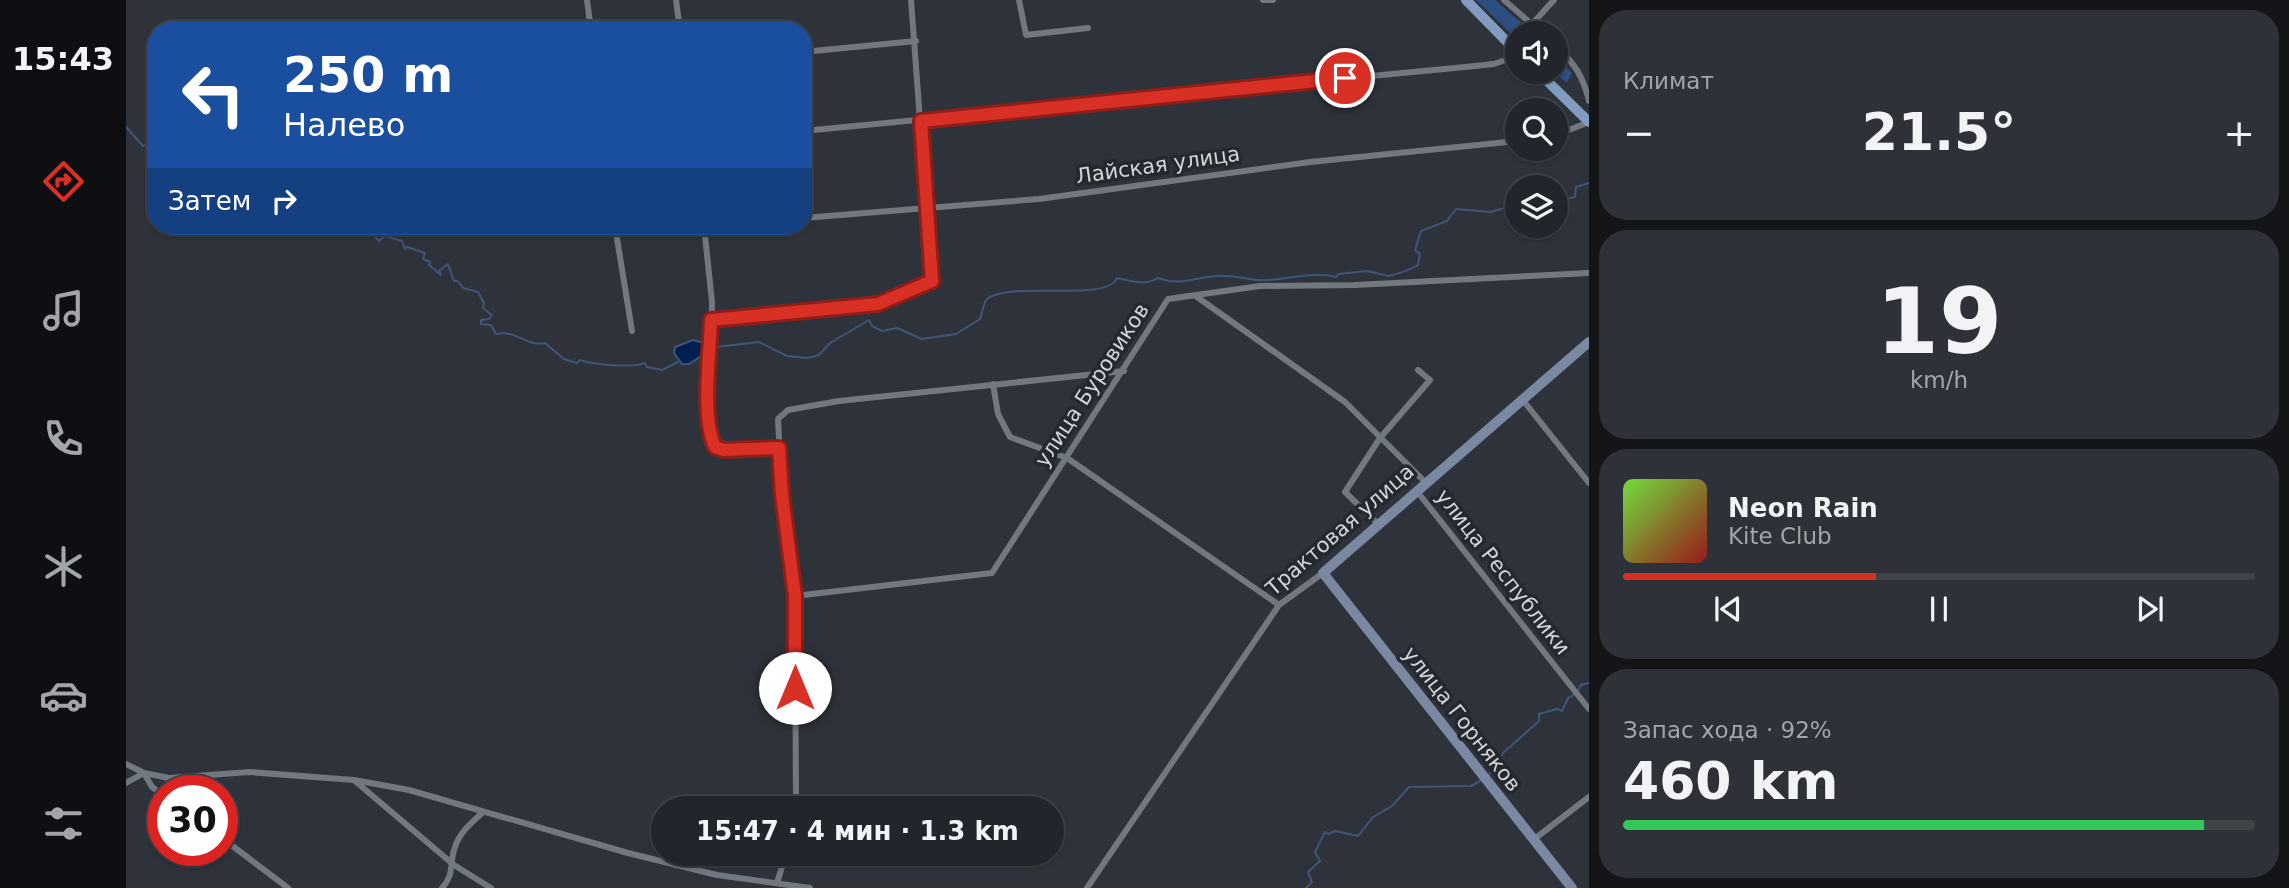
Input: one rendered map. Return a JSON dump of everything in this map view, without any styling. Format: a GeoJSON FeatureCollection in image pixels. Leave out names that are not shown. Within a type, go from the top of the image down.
{"type":"FeatureCollection","features":[{"type":"Feature","properties":{"kind":"main road"},"geometry":{"type":"LineString","coordinates":[[1466,0],[1505,41]]}},
{"type":"Feature","properties":{"kind":"main road"},"geometry":{"type":"LineString","coordinates":[[1551,84],[1589,122]]}},
{"type":"Feature","properties":{"kind":"street"},"geometry":{"type":"LineString","coordinates":[[587,0],[590,21]]}},
{"type":"Feature","properties":{"kind":"street"},"geometry":{"type":"LineString","coordinates":[[676,0],[679,21]]}},
{"type":"Feature","properties":{"kind":"street"},"geometry":{"type":"LineString","coordinates":[[711,320],[878,304],[932,281],[911,0]]}},
{"type":"Feature","properties":{"kind":"street"},"geometry":{"type":"LineString","coordinates":[[1018,0],[1026,35],[1088,28]]}},
{"type":"Feature","properties":{"kind":"street"},"geometry":{"type":"LineString","coordinates":[[1263,0],[1273,0]]}},
{"type":"Feature","properties":{"kind":"street"},"geometry":{"type":"LineString","coordinates":[[1504,0],[1528,21]]}},
{"type":"Feature","properties":{"kind":"street"},"geometry":{"type":"LineString","coordinates":[[1535,21],[1554,0]]}},
{"type":"Feature","properties":{"kind":"street"},"geometry":{"type":"LineString","coordinates":[[812,51],[916,41]]}},
{"type":"Feature","properties":{"kind":"street"},"geometry":{"type":"LineString","coordinates":[[812,130],[1465,67],[1494,64],[1505,59]]}},
{"type":"Feature","properties":{"kind":"street"},"geometry":{"type":"LineString","coordinates":[[1568,59],[1583,76],[1589,100],[1578,110]]}},
{"type":"Feature","properties":{"kind":"street"},"geometry":{"type":"LineString","coordinates":[[1583,76],[1589,71]]}},
{"type":"Feature","properties":{"kind":"street"},"geometry":{"type":"LineString","coordinates":[[1568,130],[1589,122]]}},
{"type":"Feature","properties":{"kind":"street","name":"Лайская улица"},"geometry":{"type":"LineString","coordinates":[[812,217],[1039,199],[1310,162],[1505,142]]}},
{"type":"Feature","properties":{"kind":"street"},"geometry":{"type":"LineString","coordinates":[[616,235],[632,331]]}},
{"type":"Feature","properties":{"kind":"street"},"geometry":{"type":"LineString","coordinates":[[705,235],[711,320],[711,439],[715,447],[724,450],[779,448]]}},
{"type":"Feature","properties":{"kind":"street","name":"улица Буровиков"},"geometry":{"type":"LineString","coordinates":[[795,596],[992,573],[1168,299],[1260,286],[1355,285],[1589,273]]}},
{"type":"Feature","properties":{"kind":"street"},"geometry":{"type":"LineString","coordinates":[[1197,297],[1345,402],[1425,482]]}},
{"type":"Feature","properties":{"kind":"street","name":"Трактовая улица"},"geometry":{"type":"LineString","coordinates":[[1087,888],[1279,605],[1323,573],[1377,523],[1589,342]]}},
{"type":"Feature","properties":{"kind":"street"},"geometry":{"type":"LineString","coordinates":[[1377,523],[1345,492],[1380,438],[1430,380],[1418,370]]}},
{"type":"Feature","properties":{"kind":"street"},"geometry":{"type":"LineString","coordinates":[[796,796],[795,596],[782,495],[778,419],[788,410],[993,383],[1124,371]]}},
{"type":"Feature","properties":{"kind":"street"},"geometry":{"type":"LineString","coordinates":[[993,383],[998,414],[1010,437],[1067,458],[1279,605]]}},
{"type":"Feature","properties":{"kind":"street"},"geometry":{"type":"LineString","coordinates":[[1522,399],[1589,483]]}},
{"type":"Feature","properties":{"kind":"street","name":"улица Республики"},"geometry":{"type":"LineString","coordinates":[[1416,490],[1589,709]]}},
{"type":"Feature","properties":{"kind":"street","name":"улица Горняков"},"geometry":{"type":"LineString","coordinates":[[1323,573],[1572,888]]}},
{"type":"Feature","properties":{"kind":"street"},"geometry":{"type":"LineString","coordinates":[[126,764],[144,773],[169,778],[249,772],[354,780],[717,875],[810,888]]}},
{"type":"Feature","properties":{"kind":"street"},"geometry":{"type":"LineString","coordinates":[[126,783],[144,773]]}},
{"type":"Feature","properties":{"kind":"street"},"geometry":{"type":"LineString","coordinates":[[144,773],[147,778]]}},
{"type":"Feature","properties":{"kind":"street"},"geometry":{"type":"LineString","coordinates":[[354,780],[454,866],[491,888]]}},
{"type":"Feature","properties":{"kind":"street"},"geometry":{"type":"LineString","coordinates":[[375,800],[381,785]]}},
{"type":"Feature","properties":{"kind":"street"},"geometry":{"type":"LineString","coordinates":[[1534,839],[1589,797]]}},
{"type":"Feature","properties":{"kind":"street"},"geometry":{"type":"LineString","coordinates":[[442,888],[450,879],[454,866],[454,849],[465,828],[482,813]]}},
{"type":"Feature","properties":{"kind":"street"},"geometry":{"type":"LineString","coordinates":[[238,850],[288,888]]}},
{"type":"Feature","properties":{"kind":"street"},"geometry":{"type":"LineString","coordinates":[[777,883],[782,866]]}},
{"type":"Feature","properties":{"kind":"shaded area"},"geometry":{"type":"Polygon","coordinates":[[[1476,0],[1495,0],[1519,21],[1505,21],[1505,28],[1476,0]]]}},
{"type":"Feature","properties":{"kind":"shaded area"},"geometry":{"type":"Polygon","coordinates":[[[693,340],[707,344],[707,352],[689,364],[682,364],[674,353],[675,347],[693,340]]]}},
{"type":"Feature","properties":{"kind":"waterway"},"geometry":{"type":"LineString","coordinates":[[126,127],[143,146],[147,144]]}},
{"type":"Feature","properties":{"kind":"waterway"},"geometry":{"type":"LineString","coordinates":[[1568,198],[1575,197],[1576,187],[1589,183]]}},
{"type":"Feature","properties":{"kind":"waterway"},"geometry":{"type":"LineString","coordinates":[[716,347],[759,342],[787,356],[808,358],[819,355],[830,343],[869,320],[872,326],[882,331],[897,328],[922,339],[956,334],[980,319],[987,299],[999,294],[1016,291],[1096,289],[1109,285],[1117,278],[1143,282],[1158,278],[1180,281],[1221,276],[1267,280],[1316,275],[1336,277],[1339,274],[1367,271],[1389,276],[1418,265],[1420,254],[1415,250],[1421,231],[1447,221],[1456,209],[1491,212],[1505,208]]}},
{"type":"Feature","properties":{"kind":"waterway"},"geometry":{"type":"LineString","coordinates":[[373,235],[379,241],[385,236],[402,241],[405,249],[407,247],[425,253],[423,259],[430,262],[429,265],[441,275],[439,271],[448,264],[454,281],[458,281],[463,288],[478,292],[484,303],[483,308],[492,315],[489,319],[481,320],[481,324],[491,325],[496,334],[509,334],[532,343],[545,343],[564,359],[577,363],[580,360],[613,365],[645,363],[647,367],[662,370],[678,362]]}},
{"type":"Feature","properties":{"kind":"waterway"},"geometry":{"type":"LineString","coordinates":[[1578,691],[1581,685],[1589,683]]}},
{"type":"Feature","properties":{"kind":"waterway"},"geometry":{"type":"LineString","coordinates":[[1489,774],[1496,768],[1503,753],[1539,721],[1539,714],[1557,709],[1562,711],[1568,698],[1574,695]]}},
{"type":"Feature","properties":{"kind":"waterway"},"geometry":{"type":"LineString","coordinates":[[1306,888],[1312,882],[1308,872],[1320,861],[1315,852],[1325,832],[1328,834],[1335,831],[1358,836],[1373,817],[1392,806],[1409,787],[1471,786],[1482,780]]}},
{"type":"Feature","properties":{"kind":"route"},"geometry":{"type":"LineString","coordinates":[[795,688],[795,596],[779,448],[724,450],[715,447],[711,439],[709,412],[711,320],[878,304],[912,292],[932,281],[921,121],[1345,78]]}}]}
